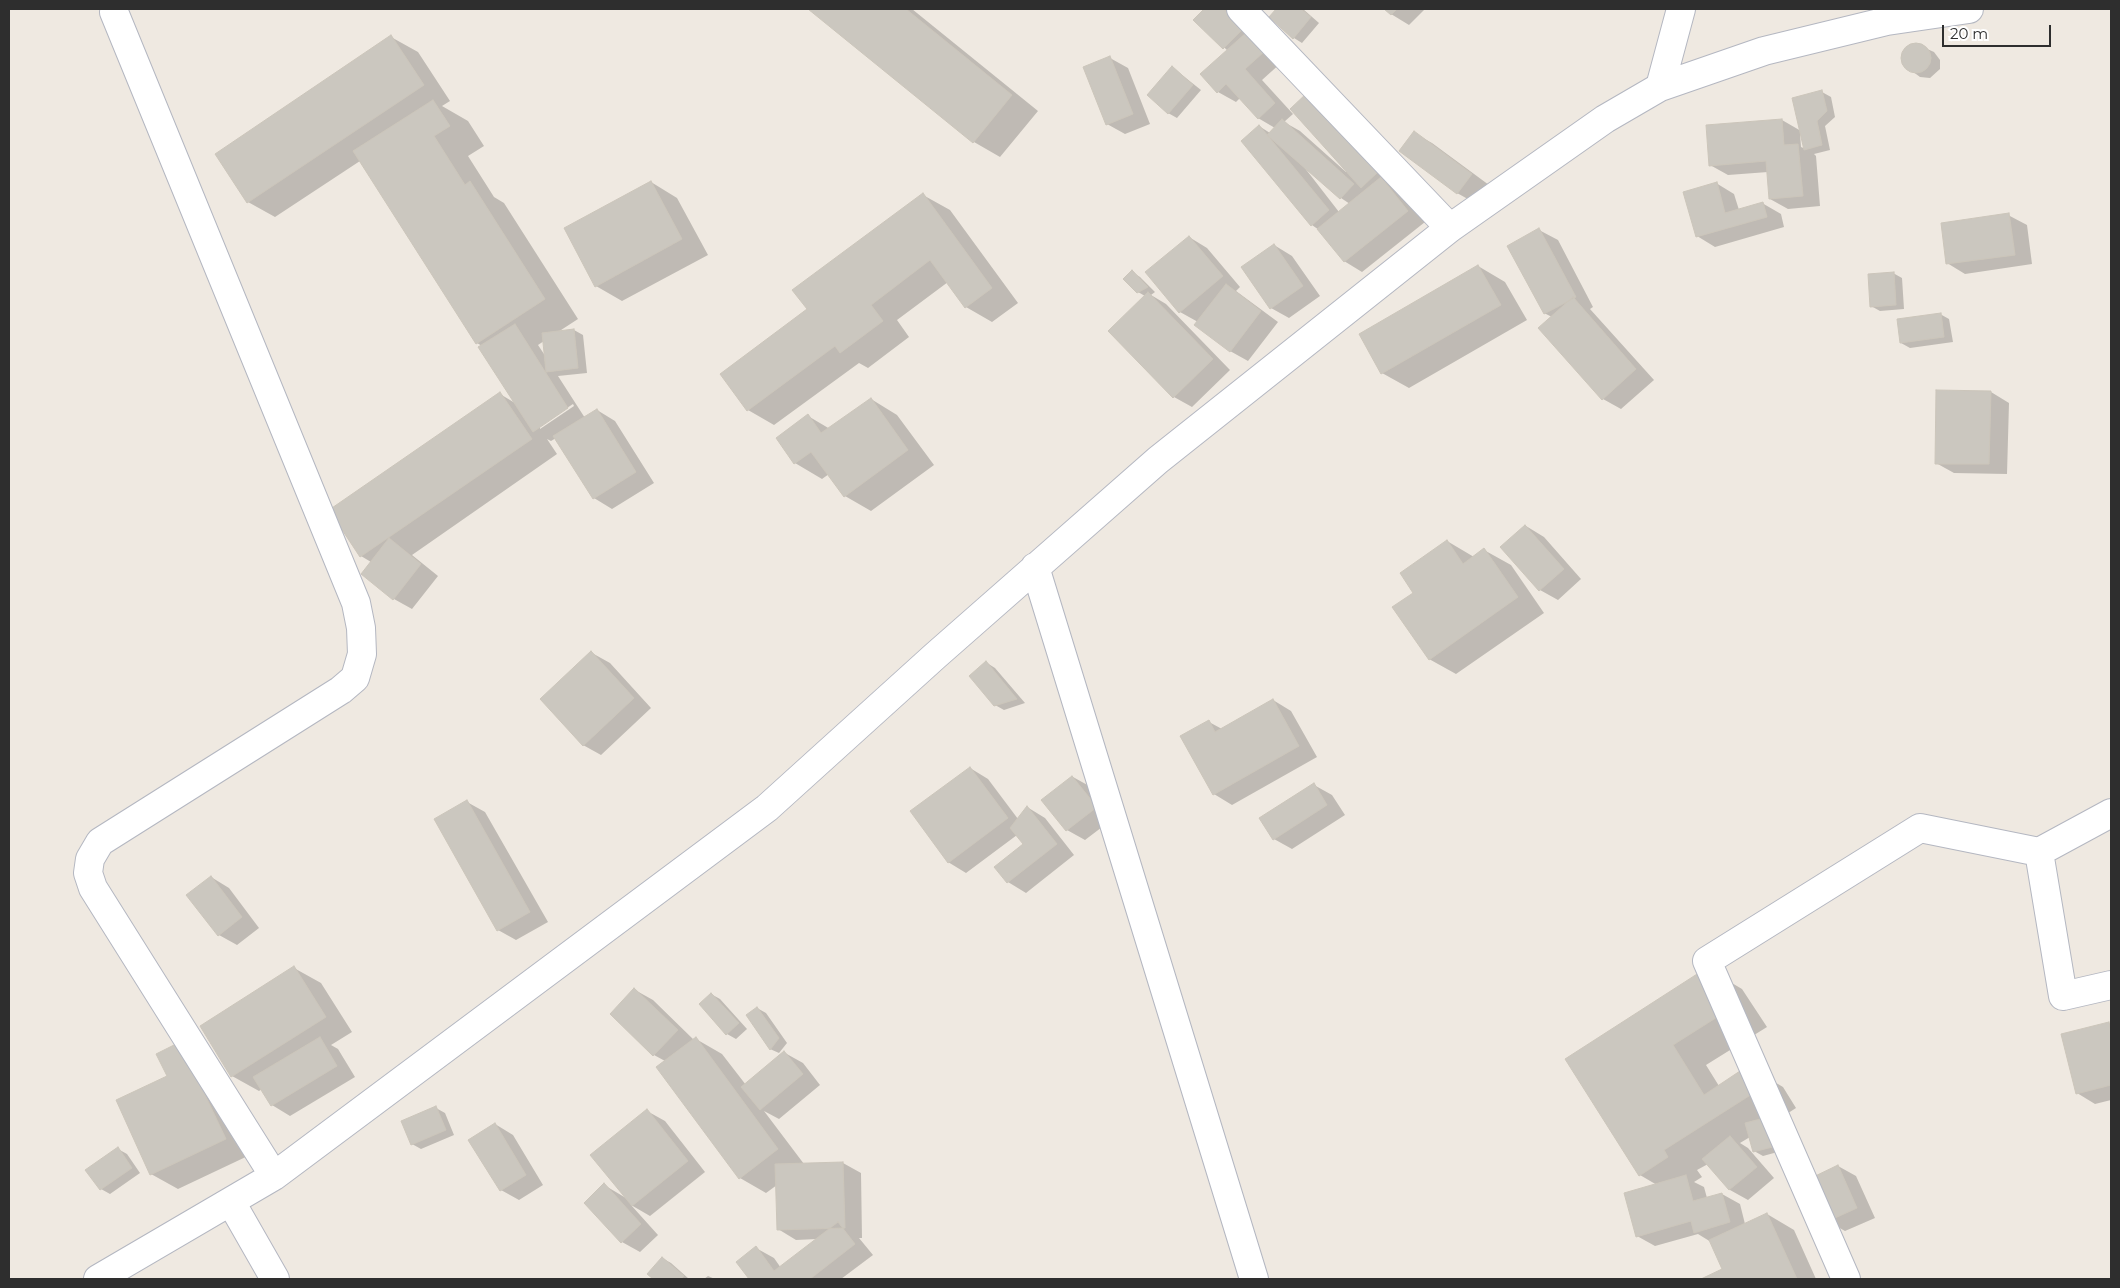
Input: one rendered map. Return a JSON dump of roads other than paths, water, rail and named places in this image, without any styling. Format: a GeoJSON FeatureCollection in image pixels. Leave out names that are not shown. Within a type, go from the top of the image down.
{"type":"FeatureCollection","features":[{"type":"Feature","properties":{"kind":"street"},"geometry":{"type":"LineString","coordinates":[[1241,9],[1450,228]]}},
{"type":"Feature","properties":{"kind":"street"},"geometry":{"type":"LineString","coordinates":[[1660,87],[1681,9]]}},
{"type":"Feature","properties":{"kind":"street"},"geometry":{"type":"LineString","coordinates":[[98,1279],[274,1176],[767,808],[1035,567],[1158,460],[1450,228],[1606,119],[1660,87],[1764,51],[1887,21],[1969,9]]}},
{"type":"Feature","properties":{"kind":"street"},"geometry":{"type":"LineString","coordinates":[[114,12],[356,603],[361,628],[362,654],[355,678],[341,690],[100,842],[90,859],[88,873],[92,888],[274,1176]]}},
{"type":"Feature","properties":{"kind":"street"},"geometry":{"type":"LineString","coordinates":[[1035,567],[1254,1279]]}},
{"type":"Feature","properties":{"kind":"street"},"geometry":{"type":"LineString","coordinates":[[1846,1279],[1707,960],[1920,828],[2039,852],[2111,813]]}},
{"type":"Feature","properties":{"kind":"street"},"geometry":{"type":"LineString","coordinates":[[2039,852],[2063,996],[2111,985]]}},
{"type":"Feature","properties":{"kind":"street"},"geometry":{"type":"LineString","coordinates":[[231,1202],[275,1279]]}}]}
